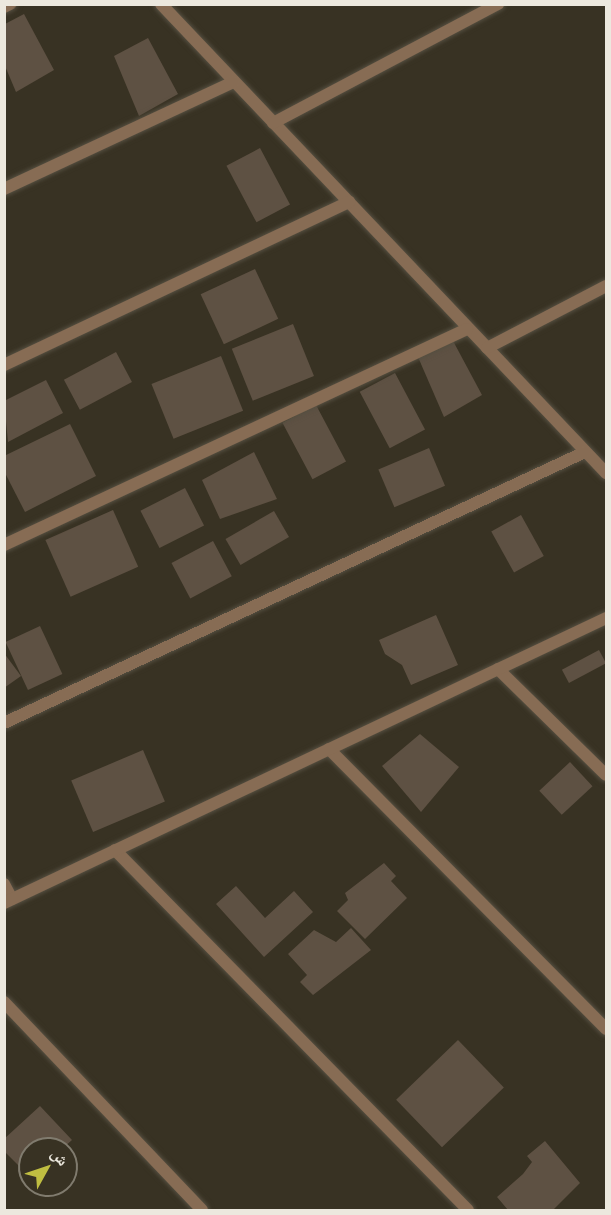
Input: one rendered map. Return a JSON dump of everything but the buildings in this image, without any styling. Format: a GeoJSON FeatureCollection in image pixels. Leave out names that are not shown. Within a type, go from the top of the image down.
{"type":"FeatureCollection","features":[{"type":"Feature","properties":{"kind":"street"},"geometry":{"type":"LineString","coordinates":[[4,7],[10,4]]}},
{"type":"Feature","properties":{"kind":"street"},"geometry":{"type":"LineString","coordinates":[[161,4],[606,474]]}},
{"type":"Feature","properties":{"kind":"street"},"geometry":{"type":"LineString","coordinates":[[273,123],[498,4]]}},
{"type":"Feature","properties":{"kind":"street"},"geometry":{"type":"LineString","coordinates":[[4,189],[233,82]]}},
{"type":"Feature","properties":{"kind":"street"},"geometry":{"type":"LineString","coordinates":[[4,365],[349,202]]}},
{"type":"Feature","properties":{"kind":"street"},"geometry":{"type":"LineString","coordinates":[[487,348],[606,286]]}},
{"type":"Feature","properties":{"kind":"street"},"geometry":{"type":"LineString","coordinates":[[4,545],[467,329]]}},
{"type":"Feature","properties":{"kind":"street"},"geometry":{"type":"LineString","coordinates":[[4,723],[585,452]]}},
{"type":"Feature","properties":{"kind":"street"},"geometry":{"type":"LineString","coordinates":[[4,884],[8,901],[606,618]]}},
{"type":"Feature","properties":{"kind":"street"},"geometry":{"type":"LineString","coordinates":[[498,669],[606,775]]}},
{"type":"Feature","properties":{"kind":"street"},"geometry":{"type":"LineString","coordinates":[[329,749],[606,1029]]}},
{"type":"Feature","properties":{"kind":"street"},"geometry":{"type":"LineString","coordinates":[[116,850],[468,1210]]}},
{"type":"Feature","properties":{"kind":"street"},"geometry":{"type":"LineString","coordinates":[[4,1002],[202,1210]]}}]}
